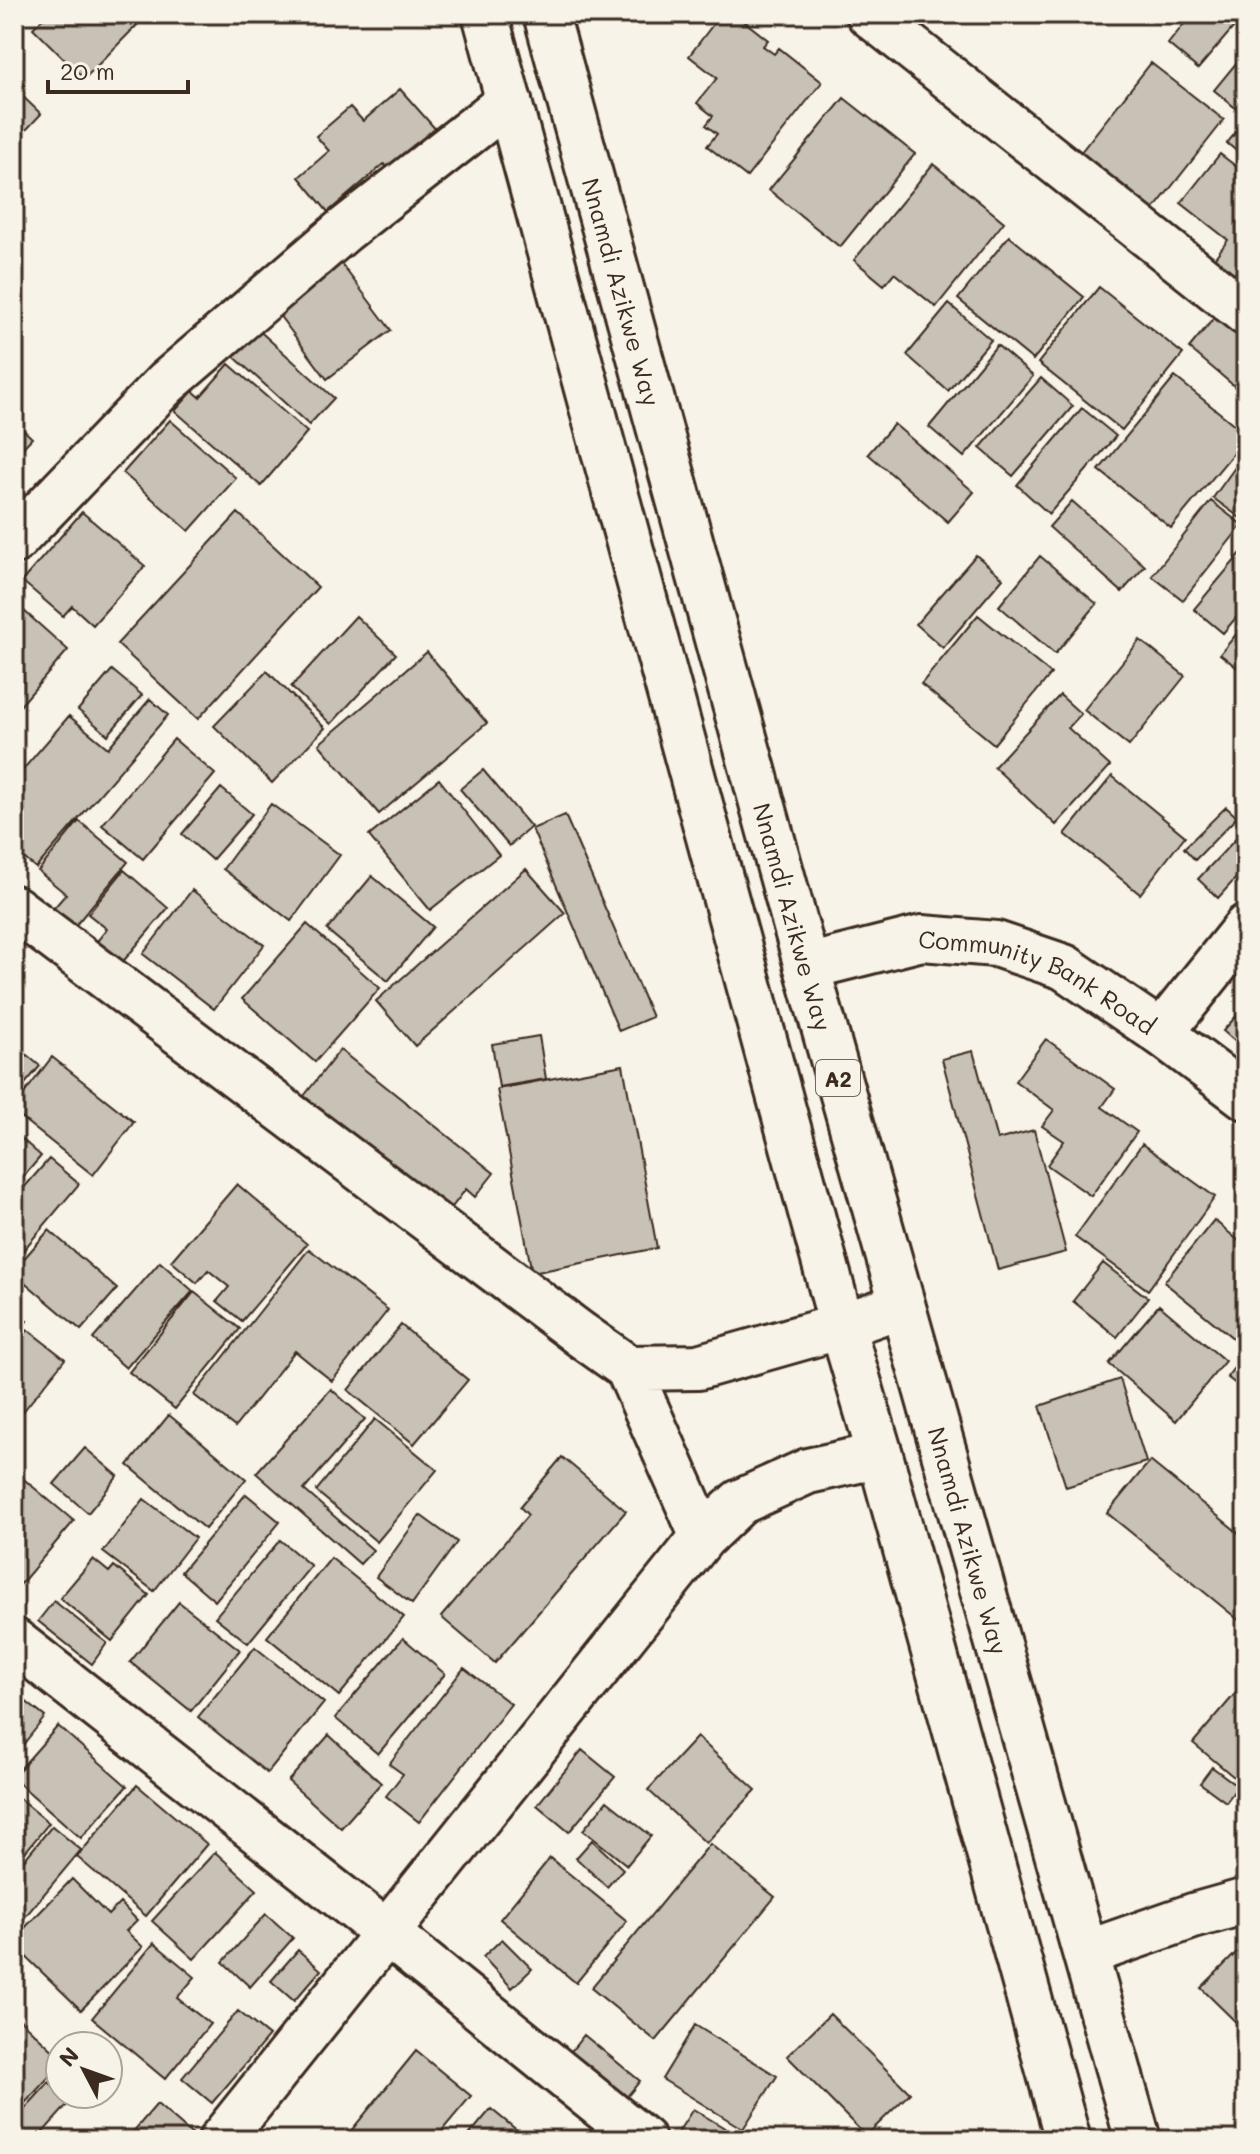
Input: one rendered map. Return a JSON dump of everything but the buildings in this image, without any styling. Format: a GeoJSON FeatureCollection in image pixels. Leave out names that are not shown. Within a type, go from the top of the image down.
{"type":"FeatureCollection","features":[{"type":"Feature","properties":{"kind":"main road","name":"A2"},"geometry":{"type":"LineString","coordinates":[[485,14],[842,1326],[1068,2140]]}},
{"type":"Feature","properties":{"kind":"main road","name":"Nnamdi Azikwe Way"},"geometry":{"type":"LineString","coordinates":[[546,14],[807,967],[1138,2140]]}},
{"type":"Feature","properties":{"kind":"main road"},"geometry":{"type":"LineString","coordinates":[[869,14],[1246,313]]}},
{"type":"Feature","properties":{"kind":"main road"},"geometry":{"type":"LineString","coordinates":[[14,541],[166,383],[343,231],[509,101]]}},
{"type":"Feature","properties":{"kind":"main road"},"geometry":{"type":"LineString","coordinates":[[14,908],[628,1368],[703,1537]]}},
{"type":"Feature","properties":{"kind":"main road"},"geometry":{"type":"LineString","coordinates":[[1161,1033],[1246,927]]}},
{"type":"Feature","properties":{"kind":"main road","name":"Community Bank Road"},"geometry":{"type":"LineString","coordinates":[[807,967],[922,938],[996,944],[1064,967],[1161,1033],[1246,1097]]}},
{"type":"Feature","properties":{"kind":"main road"},"geometry":{"type":"LineString","coordinates":[[628,1368],[698,1367],[842,1326],[902,1305]]}},
{"type":"Feature","properties":{"kind":"main road"},"geometry":{"type":"LineString","coordinates":[[221,2140],[703,1537],[740,1502],[808,1471],[880,1455]]}},
{"type":"Feature","properties":{"kind":"main road"},"geometry":{"type":"LineString","coordinates":[[14,1641],[387,1933],[643,2140]]}},
{"type":"Feature","properties":{"kind":"main road"},"geometry":{"type":"LineString","coordinates":[[1087,1953],[1246,1901]]}}]}
